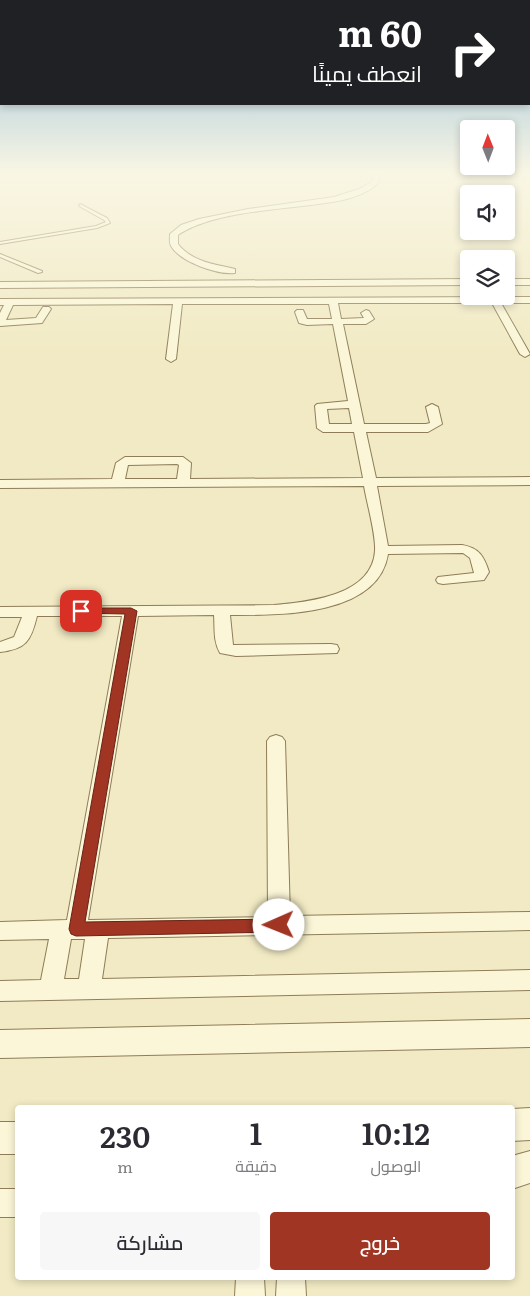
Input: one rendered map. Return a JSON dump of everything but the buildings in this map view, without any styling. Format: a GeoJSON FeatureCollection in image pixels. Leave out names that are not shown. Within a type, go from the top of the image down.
{"type":"FeatureCollection","features":[{"type":"Feature","properties":{"kind":"street"},"geometry":{"type":"LineString","coordinates":[[176,232],[174,244],[185,256],[203,264],[237,271]]}},
{"type":"Feature","properties":{"kind":"street"},"geometry":{"type":"LineString","coordinates":[[194,271],[237,271]]}},
{"type":"Feature","properties":{"kind":"street"},"geometry":{"type":"LineString","coordinates":[[8,272],[45,272]]}},
{"type":"Feature","properties":{"kind":"street"},"geometry":{"type":"LineString","coordinates":[[515,282],[530,282]]}},
{"type":"Feature","properties":{"kind":"street"},"geometry":{"type":"LineString","coordinates":[[0,285],[460,283]]}},
{"type":"Feature","properties":{"kind":"street"},"geometry":{"type":"LineString","coordinates":[[515,291],[530,291]]}},
{"type":"Feature","properties":{"kind":"street"},"geometry":{"type":"LineString","coordinates":[[0,294],[460,292]]}},
{"type":"Feature","properties":{"kind":"street"},"geometry":{"type":"LineString","coordinates":[[46,309],[39,321],[0,323],[5,302],[460,300]]}},
{"type":"Feature","properties":{"kind":"street"},"geometry":{"type":"LineString","coordinates":[[515,300],[530,300]]}},
{"type":"Feature","properties":{"kind":"street"},"geometry":{"type":"LineString","coordinates":[[0,612],[274,610],[314,606],[349,594],[373,577],[380,561],[382,550],[333,301]]}},
{"type":"Feature","properties":{"kind":"street"},"geometry":{"type":"LineString","coordinates":[[171,359],[178,302]]}},
{"type":"Feature","properties":{"kind":"street"},"geometry":{"type":"LineString","coordinates":[[498,305],[525,354]]}},
{"type":"Feature","properties":{"kind":"street"},"geometry":{"type":"LineString","coordinates":[[300,312],[302,321],[305,322],[366,321],[368,319],[366,313]]}},
{"type":"Feature","properties":{"kind":"street"},"geometry":{"type":"LineString","coordinates":[[354,404],[321,406],[323,428],[329,430],[428,428],[436,424],[432,407]]}},
{"type":"Feature","properties":{"kind":"street"},"geometry":{"type":"LineString","coordinates":[[116,484],[122,463],[125,461],[179,460],[186,466],[183,483]]}},
{"type":"Feature","properties":{"kind":"street"},"geometry":{"type":"LineString","coordinates":[[0,484],[530,481]]}},
{"type":"Feature","properties":{"kind":"street"},"geometry":{"type":"LineString","coordinates":[[382,550],[462,549],[475,554],[482,572],[479,577],[443,580]]}},
{"type":"Feature","properties":{"kind":"street"},"geometry":{"type":"LineString","coordinates":[[0,646],[18,644],[24,637],[31,611]]}},
{"type":"Feature","properties":{"kind":"street"},"geometry":{"type":"LineString","coordinates":[[50,990],[69,929],[131,611]]}},
{"type":"Feature","properties":{"kind":"street"},"geometry":{"type":"LineString","coordinates":[[222,611],[223,641],[226,649],[236,651],[331,649]]}},
{"type":"Feature","properties":{"kind":"street"},"geometry":{"type":"LineString","coordinates":[[276,741],[279,925]]}},
{"type":"Feature","properties":{"kind":"street"},"geometry":{"type":"LineString","coordinates":[[0,930],[530,921]]}},
{"type":"Feature","properties":{"kind":"street"},"geometry":{"type":"LineString","coordinates":[[89,989],[98,928]]}},
{"type":"Feature","properties":{"kind":"street"},"geometry":{"type":"LineString","coordinates":[[0,991],[530,980]]}},
{"type":"Feature","properties":{"kind":"street"},"geometry":{"type":"LineString","coordinates":[[0,1044],[530,1034]]}},
{"type":"Feature","properties":{"kind":"street"},"geometry":{"type":"LineString","coordinates":[[515,1124],[530,1124]]}},
{"type":"Feature","properties":{"kind":"street"},"geometry":{"type":"LineString","coordinates":[[0,1138],[15,1138]]}},
{"type":"Feature","properties":{"kind":"street"},"geometry":{"type":"LineString","coordinates":[[515,1172],[530,1167]]}},
{"type":"Feature","properties":{"kind":"street"},"geometry":{"type":"LineString","coordinates":[[515,1180],[530,1180]]}},
{"type":"Feature","properties":{"kind":"street"},"geometry":{"type":"LineString","coordinates":[[0,1203],[15,1203]]}},
{"type":"Feature","properties":{"kind":"street"},"geometry":{"type":"LineString","coordinates":[[250,1280],[250,1296]]}},
{"type":"Feature","properties":{"kind":"street"},"geometry":{"type":"LineString","coordinates":[[291,1280],[291,1296]]}},
{"type":"Feature","properties":{"kind":"lane"},"geometry":{"type":"LineString","coordinates":[[0,243],[64,232]]}},
{"type":"Feature","properties":{"kind":"lane"},"geometry":{"type":"LineString","coordinates":[[0,255],[45,272]]}},
{"type":"Feature","properties":{"kind":"route"},"geometry":{"type":"LineString","coordinates":[[81,611],[131,611],[76,929],[279,925]]}}]}
